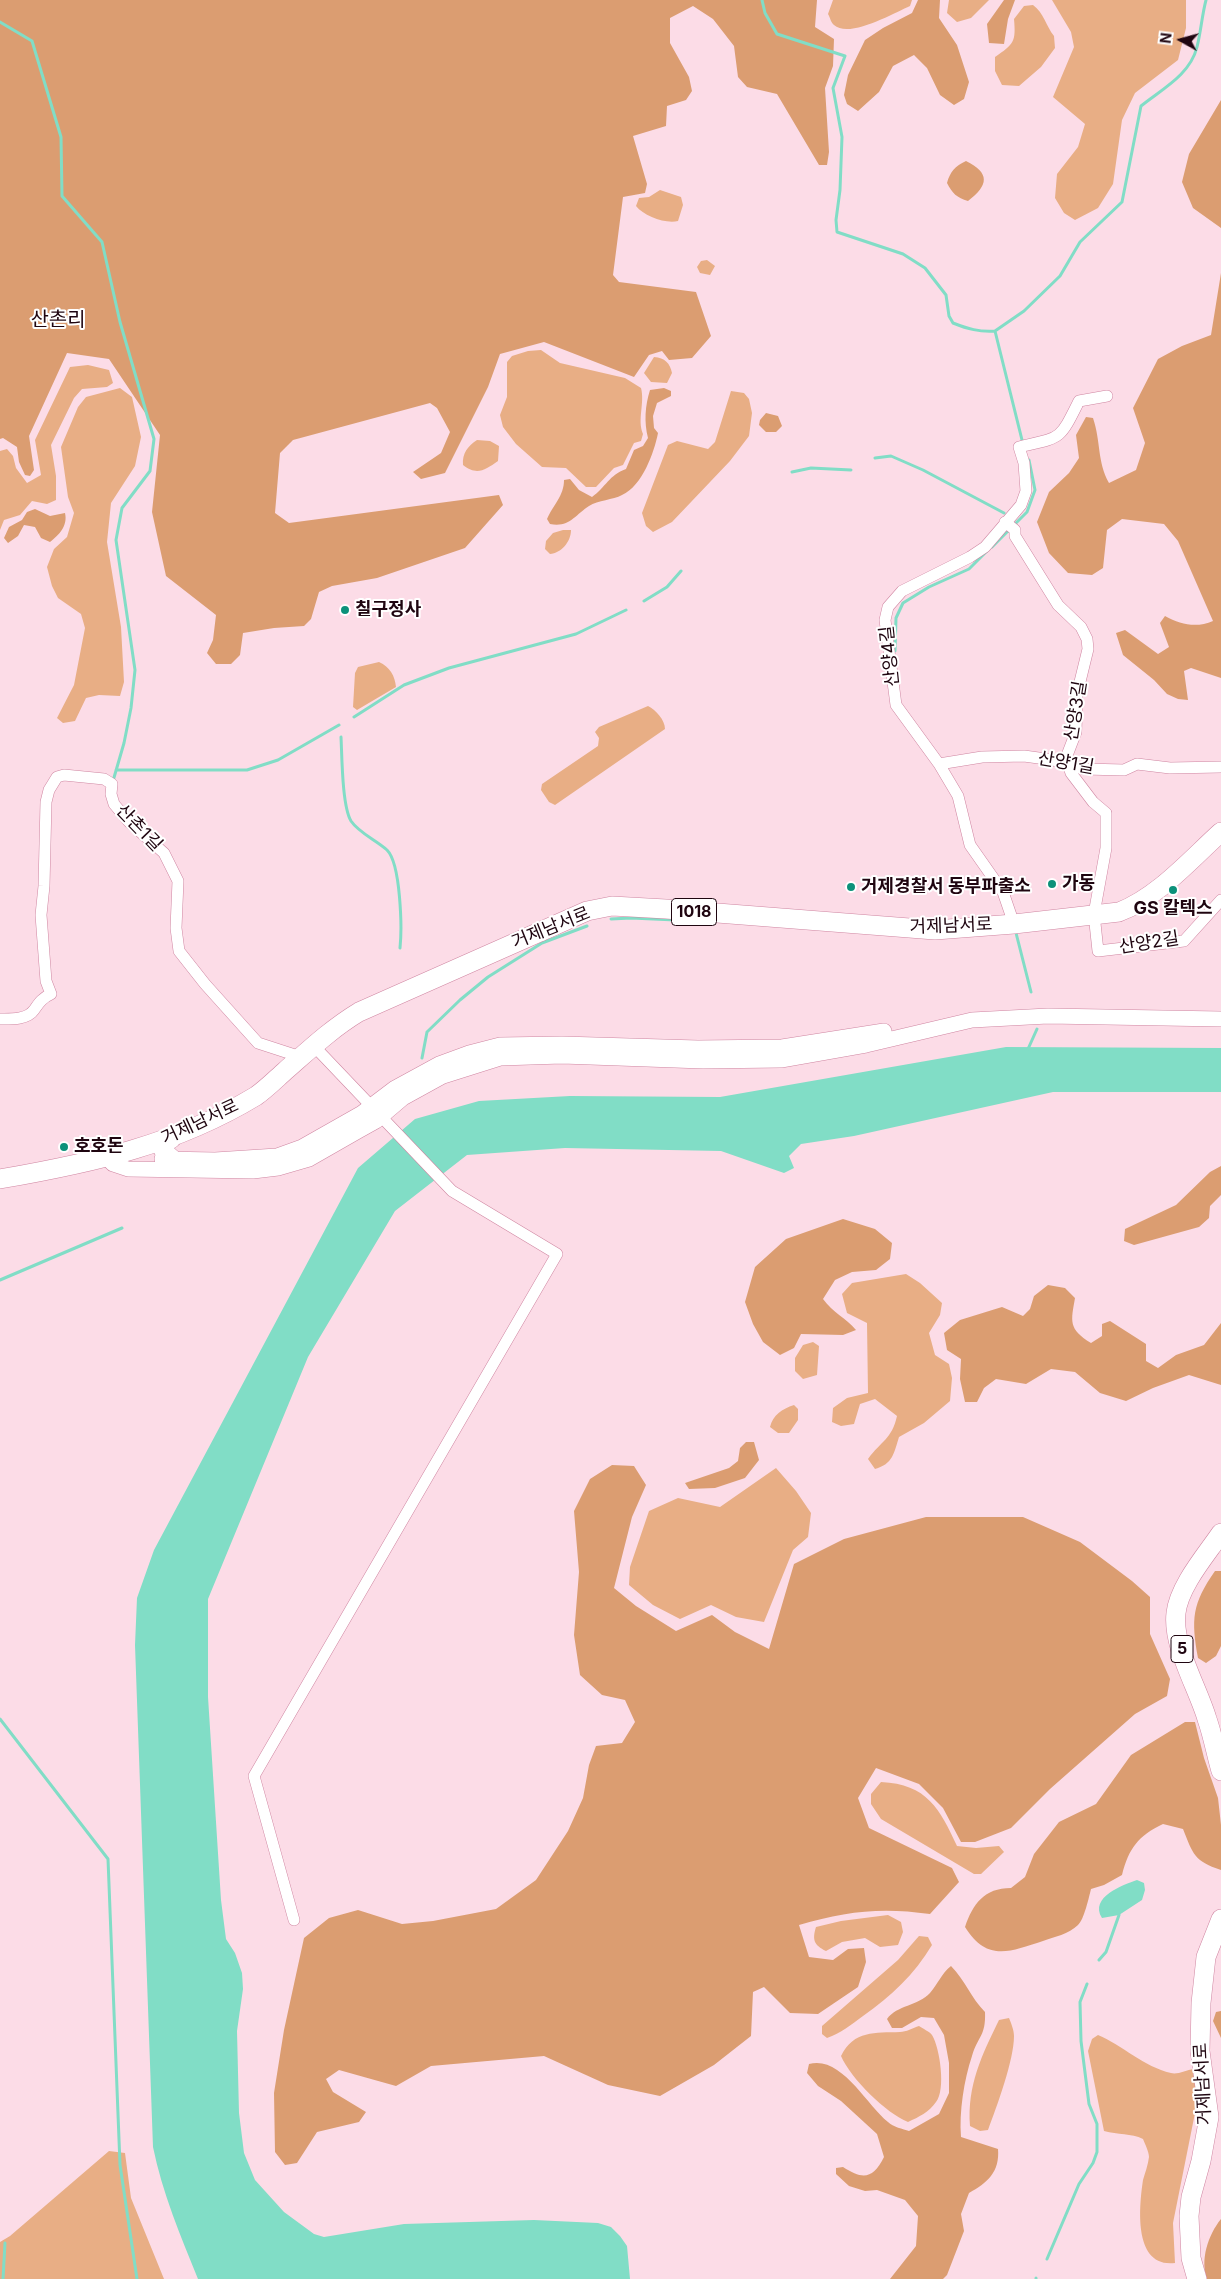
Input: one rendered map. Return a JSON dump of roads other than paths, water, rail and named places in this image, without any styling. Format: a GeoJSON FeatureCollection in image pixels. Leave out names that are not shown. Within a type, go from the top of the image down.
{"type":"FeatureCollection","features":[{"type":"Feature","properties":{"kind":"main road","name":"거제남서로"},"geometry":{"type":"LineString","coordinates":[[0,1179],[116,1159],[198,1127],[257,1095],[338,1024],[359,1012],[414,989],[556,923],[587,911],[605,908],[666,909],[935,930],[1014,924],[1119,912],[1132,907],[1150,895],[1221,832]]}},
{"type":"Feature","properties":{"kind":"main road"},"geometry":{"type":"LineString","coordinates":[[172,1138],[166,1142],[163,1149],[172,1159]]}},
{"type":"Feature","properties":{"kind":"main road","name":"5"},"geometry":{"type":"LineString","coordinates":[[1221,1533],[1195,1570],[1180,1598],[1176,1614],[1178,1634],[1183,1653],[1208,1719],[1221,1771]]}},
{"type":"Feature","properties":{"kind":"main road","name":"거제남서로"},"geometry":{"type":"LineString","coordinates":[[1197,2279],[1191,2258],[1189,2216],[1191,2197],[1202,2161],[1209,2117],[1200,2051],[1201,2003],[1206,1957],[1221,1919]]}},
{"type":"Feature","properties":{"kind":"street","name":"산양4길"},"geometry":{"type":"LineString","coordinates":[[1014,924],[1003,892],[970,845],[958,796],[939,764],[896,705],[886,620],[888,607],[902,591],[970,557],[985,547],[1020,505],[1026,491],[1024,463],[1019,447],[1056,438],[1065,430],[1079,401],[1107,396]]}},
{"type":"Feature","properties":{"kind":"street","name":"산양3길"},"geometry":{"type":"LineString","coordinates":[[1005,522],[1015,530],[1015,536],[1058,605],[1081,627],[1087,639],[1088,649],[1077,694],[1076,732],[1066,758],[1068,766],[1093,802],[1106,814],[1106,848],[1094,914]]}},
{"type":"Feature","properties":{"kind":"street","name":"산양1길"},"geometry":{"type":"LineString","coordinates":[[939,764],[982,757],[1024,756],[1053,760],[1068,766],[1084,769],[1124,770],[1136,764],[1170,768],[1221,768]]}},
{"type":"Feature","properties":{"kind":"street","name":"산촌1길"},"geometry":{"type":"LineString","coordinates":[[0,1019],[16,1019],[33,1013],[39,1002],[51,994],[46,981],[40,915],[44,886],[46,802],[51,785],[57,777],[64,775],[104,779],[112,784],[111,794],[114,804],[129,822],[164,853],[178,881],[176,928],[179,951],[205,984],[258,1043],[307,1051]]}},
{"type":"Feature","properties":{"kind":"street","name":"산양2길"},"geometry":{"type":"LineString","coordinates":[[1094,914],[1098,950],[1184,941],[1221,900]]}},
{"type":"Feature","properties":{"kind":"street"},"geometry":{"type":"LineString","coordinates":[[116,1159],[224,1160],[277,1156],[381,1116],[402,1085],[439,1064],[469,1053],[500,1046],[562,1044],[698,1048],[782,1047],[869,1034],[972,1012],[1018,1008],[1221,1009]]}},
{"type":"Feature","properties":{"kind":"street"},"geometry":{"type":"LineString","coordinates":[[116,1159],[218,1171],[253,1171],[278,1168],[309,1159],[381,1116],[403,1098],[443,1076],[500,1058],[562,1056],[703,1061],[780,1060],[866,1045],[972,1020],[1048,1016],[1221,1019]]}},
{"type":"Feature","properties":{"kind":"street"},"geometry":{"type":"LineString","coordinates":[[294,1920],[254,1776],[557,1254],[452,1191],[381,1116],[307,1051]]}},
{"type":"Feature","properties":{"kind":"waterway"},"geometry":{"type":"LineString","coordinates":[[762,0],[765,13],[777,34],[845,56],[833,88],[842,137],[840,190],[836,220],[837,232],[903,254],[925,268],[946,295],[949,316],[953,323],[974,330],[995,331]]}},
{"type":"Feature","properties":{"kind":"waterway"},"geometry":{"type":"LineString","coordinates":[[1023,444],[995,331],[1024,311],[1060,276],[1080,242],[1122,202],[1141,106],[1174,81],[1188,66],[1197,47],[1206,0]]}},
{"type":"Feature","properties":{"kind":"waterway"},"geometry":{"type":"LineString","coordinates":[[0,22],[32,41],[61,137],[62,196],[102,242],[120,322],[154,439],[150,471],[122,508],[116,540],[135,670],[131,708],[124,743],[113,781]]}},
{"type":"Feature","properties":{"kind":"waterway"},"geometry":{"type":"LineString","coordinates":[[875,458],[891,456],[923,470],[1004,513]]}},
{"type":"Feature","properties":{"kind":"waterway"},"geometry":{"type":"LineString","coordinates":[[992,547],[1027,512],[1035,490],[1029,460]]}},
{"type":"Feature","properties":{"kind":"waterway"},"geometry":{"type":"LineString","coordinates":[[792,472],[811,468],[851,470]]}},
{"type":"Feature","properties":{"kind":"waterway"},"geometry":{"type":"LineString","coordinates":[[895,651],[896,618],[903,603],[929,587],[969,569],[987,551]]}},
{"type":"Feature","properties":{"kind":"waterway"},"geometry":{"type":"LineString","coordinates":[[644,601],[667,587],[681,571]]}},
{"type":"Feature","properties":{"kind":"waterway"},"geometry":{"type":"LineString","coordinates":[[354,717],[404,685],[449,668],[576,634],[626,610]]}},
{"type":"Feature","properties":{"kind":"waterway"},"geometry":{"type":"LineString","coordinates":[[116,770],[247,770],[278,760],[339,725]]}},
{"type":"Feature","properties":{"kind":"waterway"},"geometry":{"type":"LineString","coordinates":[[341,737],[343,780],[348,814],[358,829],[387,850],[392,857],[400,897],[400,948]]}},
{"type":"Feature","properties":{"kind":"waterway"},"geometry":{"type":"LineString","coordinates":[[611,919],[698,921]]}},
{"type":"Feature","properties":{"kind":"waterway"},"geometry":{"type":"LineString","coordinates":[[422,1058],[427,1032],[460,1000],[488,977],[542,943],[587,926]]}},
{"type":"Feature","properties":{"kind":"waterway"},"geometry":{"type":"LineString","coordinates":[[1015,929],[1031,992]]}},
{"type":"Feature","properties":{"kind":"waterway"},"geometry":{"type":"LineString","coordinates":[[1028,1049],[1037,1029]]}},
{"type":"Feature","properties":{"kind":"waterway"},"geometry":{"type":"LineString","coordinates":[[0,1280],[122,1228]]}},
{"type":"Feature","properties":{"kind":"waterway"},"geometry":{"type":"LineString","coordinates":[[0,1719],[108,1859],[120,2165],[137,2279]]}},
{"type":"Feature","properties":{"kind":"waterway"},"geometry":{"type":"LineString","coordinates":[[1099,1960],[1106,1952],[1119,1915]]}},
{"type":"Feature","properties":{"kind":"waterway"},"geometry":{"type":"LineString","coordinates":[[1047,2259],[1079,2184],[1093,2163],[1097,2152],[1097,2124],[1089,2104],[1081,2041],[1080,2002],[1087,1984]]}},
{"type":"Feature","properties":{"kind":"waterway"},"geometry":{"type":"LineString","coordinates":[[3,2279],[5,2243]]}},
{"type":"Feature","properties":{"kind":"place","name":"칠구정사"},"geometry":{"type":"Point","coordinates":[345,610]}},
{"type":"Feature","properties":{"kind":"place","name":"가동"},"geometry":{"type":"Point","coordinates":[1052,884]}},
{"type":"Feature","properties":{"kind":"place","name":"거제경찰서 동부파출소"},"geometry":{"type":"Point","coordinates":[851,887]}},
{"type":"Feature","properties":{"kind":"place","name":"GS 칼텍스"},"geometry":{"type":"Point","coordinates":[1173,890]}},
{"type":"Feature","properties":{"kind":"place","name":"호호돈"},"geometry":{"type":"Point","coordinates":[64,1147]}},
{"type":"Feature","properties":{"kind":"district","name":"산촌리"},"geometry":{"type":"Point","coordinates":[58,320]}}]}
